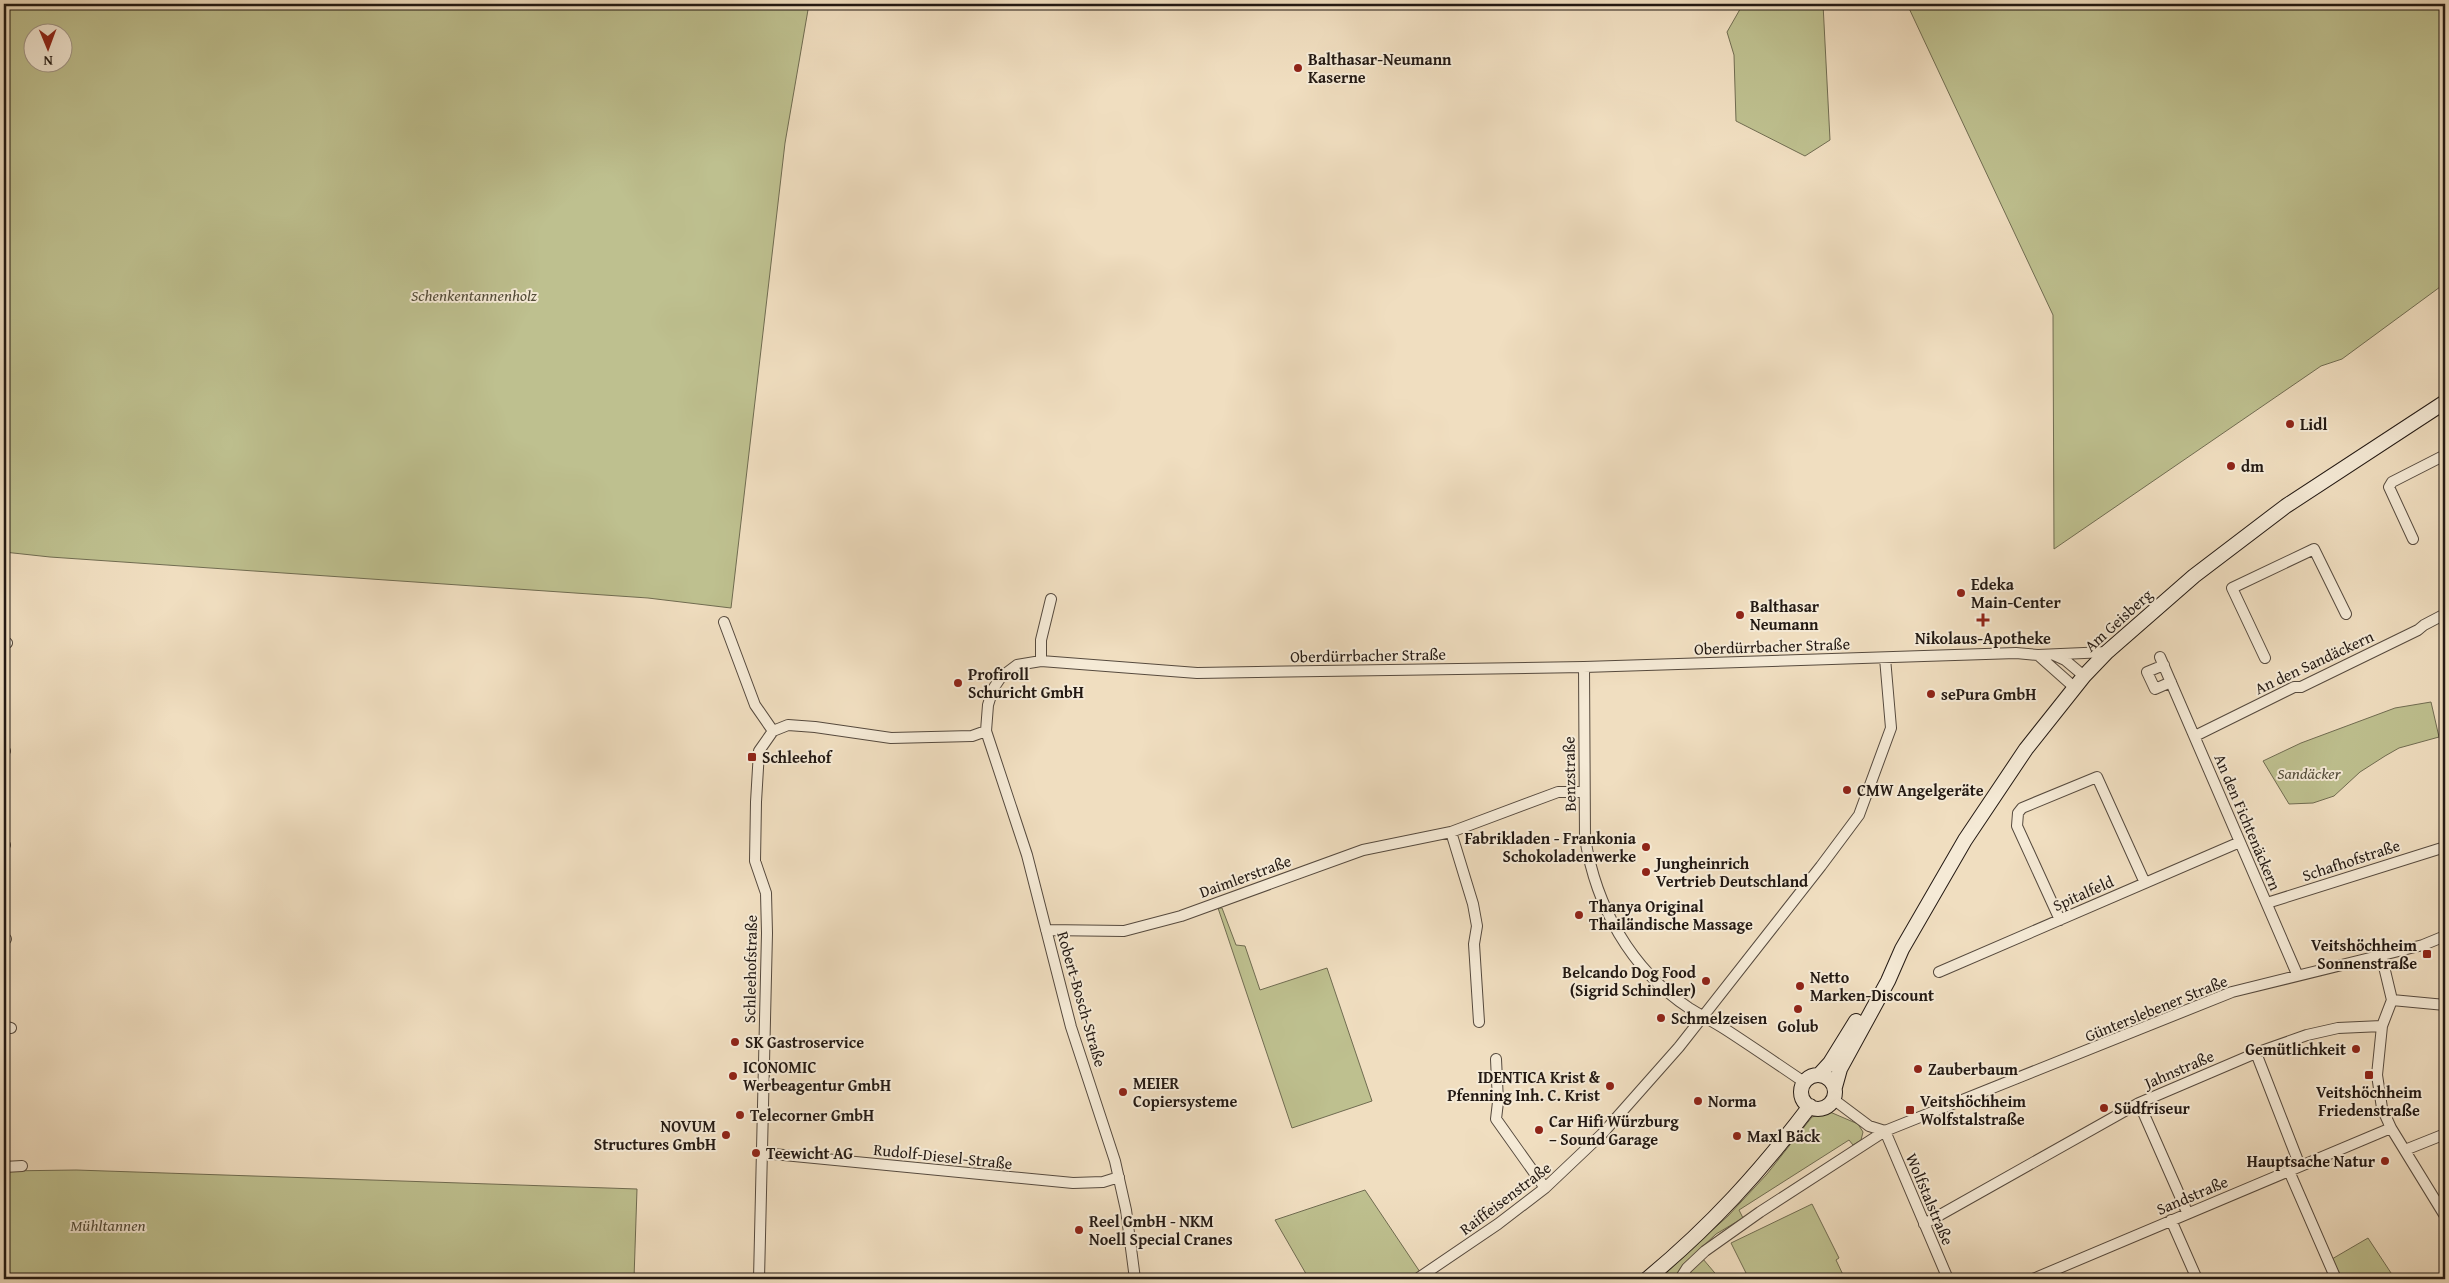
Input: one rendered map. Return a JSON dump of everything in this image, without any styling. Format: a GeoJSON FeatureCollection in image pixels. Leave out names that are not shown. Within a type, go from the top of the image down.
{"type":"FeatureCollection","features":[{"type":"Feature","properties":{"kind":"street","name":"Am Geisberg"},"geometry":{"type":"LineString","coordinates":[[1834,1093],[1840,1069],[1888,981],[1902,950],[1965,840],[2026,749],[2074,687],[2106,652],[2194,576],[2286,506],[2445,402]]}},
{"type":"Feature","properties":{"kind":"street"},"geometry":{"type":"LineString","coordinates":[[2413,539],[2389,488],[2392,482],[2445,455]]}},
{"type":"Feature","properties":{"kind":"street"},"geometry":{"type":"LineString","coordinates":[[2265,658],[2232,588],[2314,549],[2346,614]]}},
{"type":"Feature","properties":{"kind":"street"},"geometry":{"type":"LineString","coordinates":[[1041,661],[1041,640],[1051,599]]}},
{"type":"Feature","properties":{"kind":"street","name":"An den Sandäckern"},"geometry":{"type":"LineString","coordinates":[[2195,736],[2294,687],[2301,687],[2418,630],[2424,624],[2445,614]]}},
{"type":"Feature","properties":{"kind":"street"},"geometry":{"type":"LineString","coordinates":[[724,622],[755,705],[773,731],[788,725],[806,726],[891,738],[972,736],[986,731]]}},
{"type":"Feature","properties":{"kind":"street","name":"Oberdürrbacher Straße"},"geometry":{"type":"LineString","coordinates":[[986,731],[988,705],[992,689],[1001,677],[1016,664],[1041,661],[1196,673],[1584,667],[2016,653],[2038,655],[2106,652]]}},
{"type":"Feature","properties":{"kind":"street"},"geometry":{"type":"LineString","coordinates":[[2051,654],[2065,660],[2084,676]]}},
{"type":"Feature","properties":{"kind":"street"},"geometry":{"type":"LineString","coordinates":[[2038,655],[2074,687]]}},
{"type":"Feature","properties":{"kind":"street","name":"Raiffeisenstraße"},"geometry":{"type":"LineString","coordinates":[[1417,1279],[1498,1224],[1545,1188],[1608,1128],[1704,1016],[1859,815],[1891,728],[1886,658]]}},
{"type":"Feature","properties":{"kind":"street","name":"An den Fichtenäckern"},"geometry":{"type":"LineString","coordinates":[[2171,682],[2155,689],[2147,672],[2162,661],[2297,974]]}},
{"type":"Feature","properties":{"kind":"street","name":"Benzstraße"},"geometry":{"type":"LineString","coordinates":[[1584,667],[1585,838],[1588,858],[1606,914],[1637,961],[1683,1003],[1804,1082]]}},
{"type":"Feature","properties":{"kind":"street","name":"Schleehofstraße"},"geometry":{"type":"LineString","coordinates":[[759,1279],[767,933],[766,893],[754,861],[759,751],[773,731]]}},
{"type":"Feature","properties":{"kind":"street","name":"Robert-Bosch-Straße"},"geometry":{"type":"LineString","coordinates":[[986,731],[1027,855],[1071,1027],[1108,1136],[1119,1177],[1135,1279]]}},
{"type":"Feature","properties":{"kind":"street"},"geometry":{"type":"LineString","coordinates":[[2060,920],[2017,826],[2018,814],[2031,805],[2097,777],[2145,883]]}},
{"type":"Feature","properties":{"kind":"street","name":"Daimlerstraße"},"geometry":{"type":"LineString","coordinates":[[1046,930],[1124,931],[1181,916],[1363,850],[1451,832],[1558,792],[1584,792]]}},
{"type":"Feature","properties":{"kind":"street"},"geometry":{"type":"LineString","coordinates":[[1451,832],[1473,904],[1477,926],[1474,944],[1479,1022]]}},
{"type":"Feature","properties":{"kind":"street","name":"Spitalfeld"},"geometry":{"type":"LineString","coordinates":[[1938,972],[2240,842]]}},
{"type":"Feature","properties":{"kind":"street","name":"Schafhofstraße"},"geometry":{"type":"LineString","coordinates":[[2267,903],[2445,847]]}},
{"type":"Feature","properties":{"kind":"street","name":"Günterslebener Straße"},"geometry":{"type":"LineString","coordinates":[[1680,1279],[1687,1268],[1704,1252],[1760,1212],[1885,1131],[2232,992],[2297,974],[2423,945],[2445,936]]}},
{"type":"Feature","properties":{"kind":"street","name":"Am Geisberg"},"geometry":{"type":"LineString","coordinates":[[1819,1075],[1830,1063],[1882,977],[1902,950]]}},
{"type":"Feature","properties":{"kind":"street"},"geometry":{"type":"LineString","coordinates":[[2381,954],[2392,1000],[2382,1026],[2377,1075],[2382,1108],[2445,1216]]}},
{"type":"Feature","properties":{"kind":"street"},"geometry":{"type":"LineString","coordinates":[[2392,1000],[2445,1005]]}},
{"type":"Feature","properties":{"kind":"street","name":"Jahnstraße"},"geometry":{"type":"LineString","coordinates":[[1924,1224],[2139,1103],[2256,1053],[2308,1035],[2338,1028],[2382,1026]]}},
{"type":"Feature","properties":{"kind":"street"},"geometry":{"type":"LineString","coordinates":[[2256,1053],[2300,1166]]}},
{"type":"Feature","properties":{"kind":"street"},"geometry":{"type":"LineString","coordinates":[[1496,1059],[1498,1102],[1496,1118],[1545,1188]]}},
{"type":"Feature","properties":{"kind":"street"},"geometry":{"type":"LineString","coordinates":[[1834,1093],[1824,1108],[1810,1106],[1802,1097],[1804,1082],[1808,1078],[1819,1075],[1828,1078],[1834,1093],[1869,1126],[1885,1131]]}},
{"type":"Feature","properties":{"kind":"street"},"geometry":{"type":"LineString","coordinates":[[2139,1103],[2187,1212]]}},
{"type":"Feature","properties":{"kind":"street"},"geometry":{"type":"LineString","coordinates":[[1647,1279],[1692,1242],[1748,1184],[1810,1106]]}},
{"type":"Feature","properties":{"kind":"street","name":"Sandstraße"},"geometry":{"type":"LineString","coordinates":[[2033,1279],[2187,1212],[2392,1128]]}},
{"type":"Feature","properties":{"kind":"street","name":"Wolfstalstraße"},"geometry":{"type":"LineString","coordinates":[[1885,1131],[1948,1279]]}},
{"type":"Feature","properties":{"kind":"street"},"geometry":{"type":"LineString","coordinates":[[2405,1150],[2445,1134]]}},
{"type":"Feature","properties":{"kind":"street","name":"Rudolf-Diesel-Straße"},"geometry":{"type":"LineString","coordinates":[[763,1153],[1073,1183],[1103,1182],[1119,1177]]}},
{"type":"Feature","properties":{"kind":"street"},"geometry":{"type":"LineString","coordinates":[[4,1167],[22,1166]]}},
{"type":"Feature","properties":{"kind":"street"},"geometry":{"type":"LineString","coordinates":[[2289,1171],[2336,1279]]}},
{"type":"Feature","properties":{"kind":"street"},"geometry":{"type":"LineString","coordinates":[[2171,1220],[2197,1279]]}},
{"type":"Feature","properties":{"kind":"street"},"geometry":{"type":"LineString","coordinates":[[2057,1269],[2061,1279]]}},
{"type":"Feature","properties":{"kind":"green space","name":"Schenkentannenholz"},"geometry":{"type":"Polygon","coordinates":[[[4,4],[809,4],[785,143],[731,608],[648,598],[50,557],[4,552],[4,4]]]}},
{"type":"Feature","properties":{"kind":"green space"},"geometry":{"type":"Polygon","coordinates":[[[1743,4],[1823,4],[1830,140],[1805,156],[1736,121],[1734,55],[1727,32],[1743,4]]]}},
{"type":"Feature","properties":{"kind":"green space"},"geometry":{"type":"Polygon","coordinates":[[[1907,4],[2445,4],[2445,291],[2443,292],[2440,287],[2342,359],[2321,366],[2054,549],[2053,315],[1907,4]]]}},
{"type":"Feature","properties":{"kind":"green space","name":"Sandäcker"},"geometry":{"type":"Polygon","coordinates":[[[2431,702],[2439,737],[2399,748],[2360,772],[2334,796],[2313,803],[2289,804],[2263,761],[2301,743],[2395,708],[2431,702]]]}},
{"type":"Feature","properties":{"kind":"green space"},"geometry":{"type":"Polygon","coordinates":[[[1218,908],[1222,908],[1236,945],[1245,946],[1260,990],[1327,968],[1372,1101],[1292,1128],[1218,908]]]}},
{"type":"Feature","properties":{"kind":"green space"},"geometry":{"type":"Polygon","coordinates":[[[1830,1112],[1858,1124],[1863,1132],[1861,1140],[1853,1145],[1849,1140],[1739,1210],[1743,1218],[1716,1234],[1697,1252],[1720,1279],[1657,1279],[1728,1216],[1767,1174],[1812,1117],[1830,1112]]]}},
{"type":"Feature","properties":{"kind":"green space","name":"Mühltannen"},"geometry":{"type":"Polygon","coordinates":[[[76,1170],[637,1189],[634,1279],[4,1279],[4,1171],[76,1170]]]}},
{"type":"Feature","properties":{"kind":"green space"},"geometry":{"type":"Polygon","coordinates":[[[1365,1190],[1420,1272],[1409,1279],[1309,1279],[1275,1220],[1365,1190]]]}},
{"type":"Feature","properties":{"kind":"green space"},"geometry":{"type":"Polygon","coordinates":[[[1812,1204],[1839,1258],[1836,1260],[1845,1279],[1749,1279],[1731,1243],[1812,1204]]]}},
{"type":"Feature","properties":{"kind":"green space"},"geometry":{"type":"Polygon","coordinates":[[[2368,1238],[2395,1279],[2342,1279],[2332,1259],[2368,1238]]]}},
{"type":"Feature","properties":{"kind":"place","name":"Balthasar-Neumann Kaserne"},"geometry":{"type":"Point","coordinates":[1298,68]}},
{"type":"Feature","properties":{"kind":"place","name":"Lidl"},"geometry":{"type":"Point","coordinates":[2290,424]}},
{"type":"Feature","properties":{"kind":"place","name":"dm"},"geometry":{"type":"Point","coordinates":[2231,466]}},
{"type":"Feature","properties":{"kind":"place","name":"Edeka Main-Center"},"geometry":{"type":"Point","coordinates":[1961,593]}},
{"type":"Feature","properties":{"kind":"place","name":"Balthasar Neumann"},"geometry":{"type":"Point","coordinates":[1740,615]}},
{"type":"Feature","properties":{"kind":"place","name":"Nikolaus-Apotheke"},"geometry":{"type":"Point","coordinates":[1983,620]}},
{"type":"Feature","properties":{"kind":"place","name":"Profiroll Schuricht GmbH"},"geometry":{"type":"Point","coordinates":[958,683]}},
{"type":"Feature","properties":{"kind":"place","name":"sePura GmbH"},"geometry":{"type":"Point","coordinates":[1931,694]}},
{"type":"Feature","properties":{"kind":"place","name":"Schleehof"},"geometry":{"type":"Point","coordinates":[752,757]}},
{"type":"Feature","properties":{"kind":"place","name":"CMW Angelgeräte"},"geometry":{"type":"Point","coordinates":[1847,790]}},
{"type":"Feature","properties":{"kind":"place","name":"Fabrikladen - Frankonia Schokoladenwerke"},"geometry":{"type":"Point","coordinates":[1646,847]}},
{"type":"Feature","properties":{"kind":"place","name":"Jungheinrich Vertrieb Deutschland"},"geometry":{"type":"Point","coordinates":[1646,872]}},
{"type":"Feature","properties":{"kind":"place","name":"Thanya Original Thailändische Massage"},"geometry":{"type":"Point","coordinates":[1579,915]}},
{"type":"Feature","properties":{"kind":"place","name":"Veitshöchheim Sonnenstraße"},"geometry":{"type":"Point","coordinates":[2427,954]}},
{"type":"Feature","properties":{"kind":"place","name":"Belcando Dog Food (Sigrid Schindler)"},"geometry":{"type":"Point","coordinates":[1706,981]}},
{"type":"Feature","properties":{"kind":"place","name":"Netto Marken-Discount"},"geometry":{"type":"Point","coordinates":[1800,986]}},
{"type":"Feature","properties":{"kind":"place","name":"Golub"},"geometry":{"type":"Point","coordinates":[1798,1009]}},
{"type":"Feature","properties":{"kind":"place","name":"Schmelzeisen"},"geometry":{"type":"Point","coordinates":[1661,1018]}},
{"type":"Feature","properties":{"kind":"place","name":"SK Gastroservice"},"geometry":{"type":"Point","coordinates":[735,1042]}},
{"type":"Feature","properties":{"kind":"place","name":"Gemütlichkeit"},"geometry":{"type":"Point","coordinates":[2356,1049]}},
{"type":"Feature","properties":{"kind":"place","name":"Zauberbaum"},"geometry":{"type":"Point","coordinates":[1918,1069]}},
{"type":"Feature","properties":{"kind":"place","name":"Veitshöchheim Friedenstraße"},"geometry":{"type":"Point","coordinates":[2369,1075]}},
{"type":"Feature","properties":{"kind":"place","name":"ICONOMIC Werbeagentur GmbH"},"geometry":{"type":"Point","coordinates":[733,1076]}},
{"type":"Feature","properties":{"kind":"place","name":"IDENTICA Krist & Pfenning Inh. C. Krist"},"geometry":{"type":"Point","coordinates":[1610,1086]}},
{"type":"Feature","properties":{"kind":"place","name":"MEIER Copiersysteme"},"geometry":{"type":"Point","coordinates":[1123,1092]}},
{"type":"Feature","properties":{"kind":"place","name":"Norma"},"geometry":{"type":"Point","coordinates":[1698,1101]}},
{"type":"Feature","properties":{"kind":"place","name":"Südfriseur"},"geometry":{"type":"Point","coordinates":[2104,1108]}},
{"type":"Feature","properties":{"kind":"place","name":"Veitshöchheim Wolfstalstraße"},"geometry":{"type":"Point","coordinates":[1910,1110]}},
{"type":"Feature","properties":{"kind":"place","name":"Telecorner GmbH"},"geometry":{"type":"Point","coordinates":[740,1115]}},
{"type":"Feature","properties":{"kind":"place","name":"Car Hifi Würzburg – Sound Garage"},"geometry":{"type":"Point","coordinates":[1539,1130]}},
{"type":"Feature","properties":{"kind":"place","name":"NOVUM Structures GmbH"},"geometry":{"type":"Point","coordinates":[726,1135]}},
{"type":"Feature","properties":{"kind":"place","name":"Maxl Bäck"},"geometry":{"type":"Point","coordinates":[1737,1136]}},
{"type":"Feature","properties":{"kind":"place","name":"Teewicht AG"},"geometry":{"type":"Point","coordinates":[756,1153]}},
{"type":"Feature","properties":{"kind":"place","name":"Hauptsache Natur"},"geometry":{"type":"Point","coordinates":[2385,1161]}},
{"type":"Feature","properties":{"kind":"place","name":"Reel GmbH - NKM Noell Special Cranes"},"geometry":{"type":"Point","coordinates":[1079,1230]}}]}
